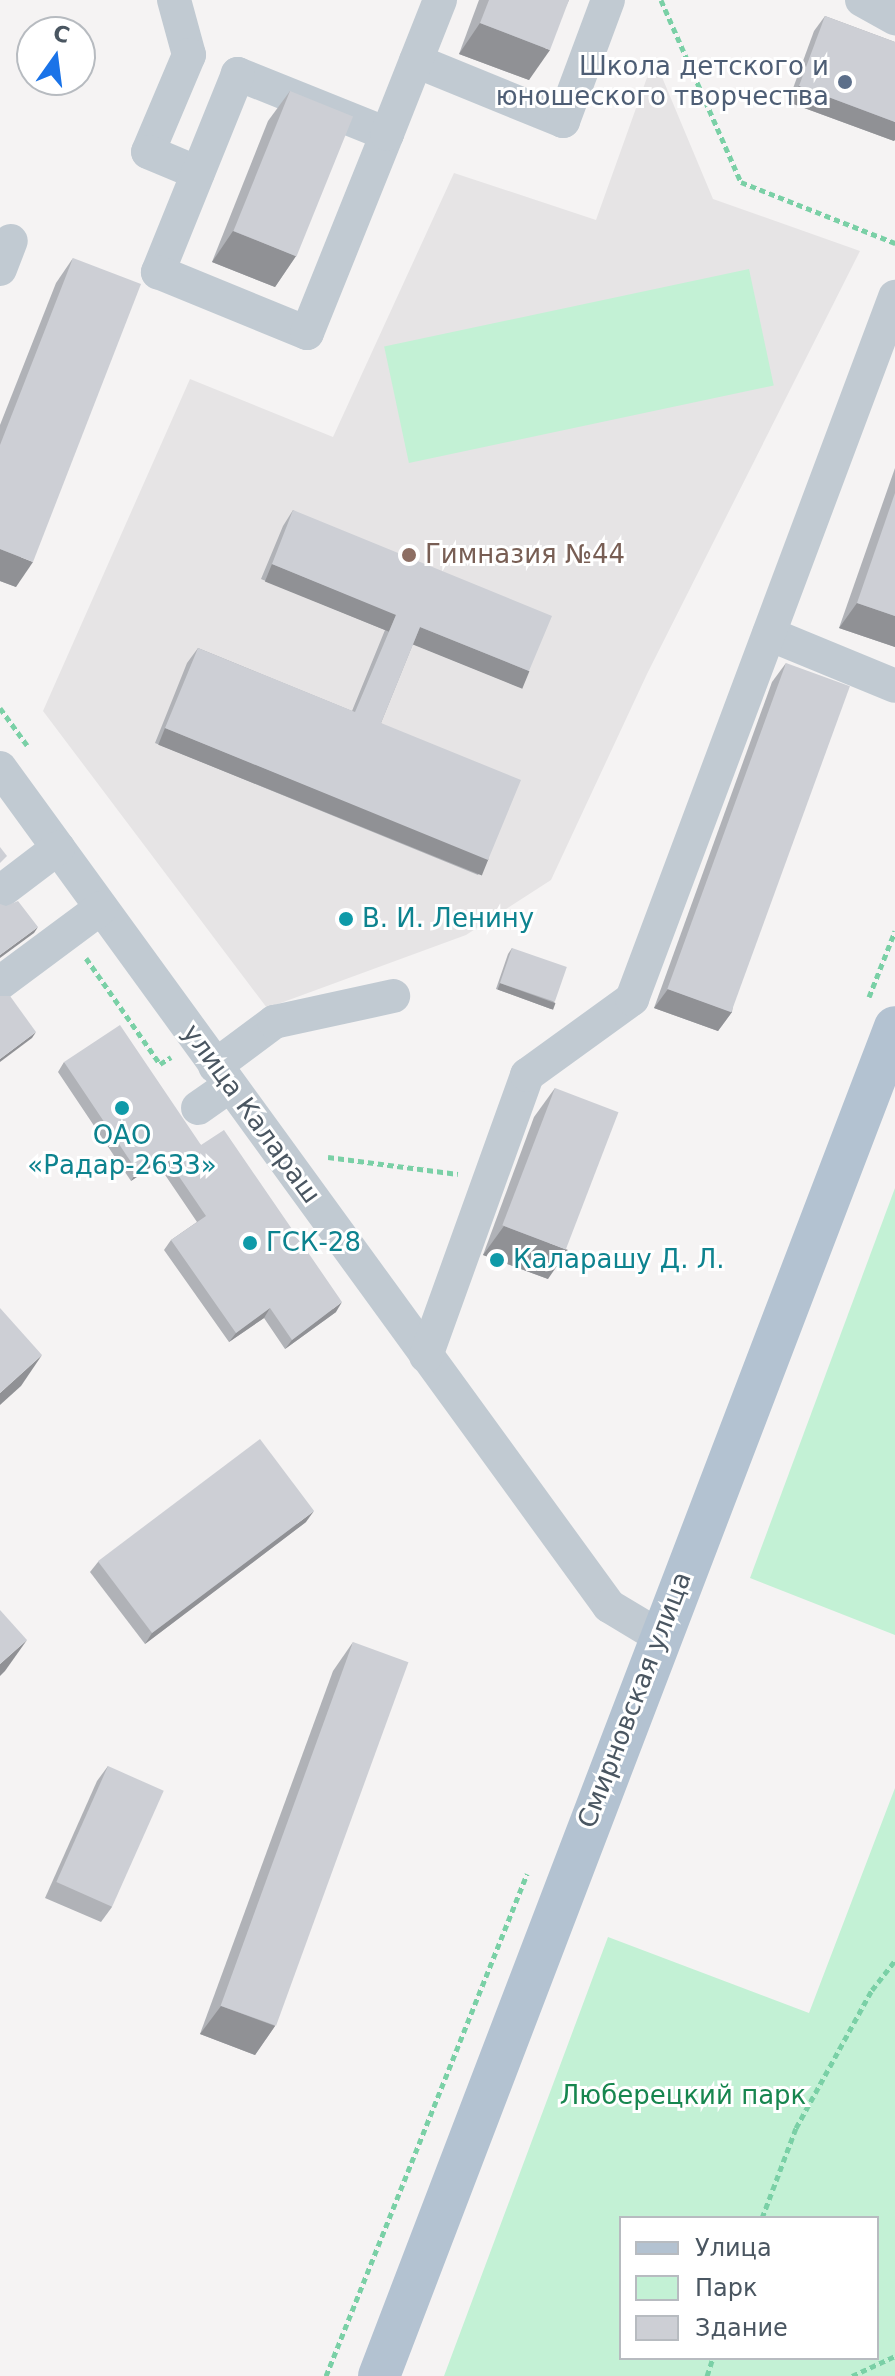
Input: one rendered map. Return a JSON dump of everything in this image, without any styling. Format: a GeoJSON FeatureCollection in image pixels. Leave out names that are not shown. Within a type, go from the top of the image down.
{"type":"FeatureCollection","features":[{"type":"Feature","properties":{"kind":"main road","name":"Смирновская улица"},"geometry":{"type":"LineString","coordinates":[[379,2376],[659,1636],[886,1069],[895,1027]]}},
{"type":"Feature","properties":{"kind":"street"},"geometry":{"type":"LineString","coordinates":[[174,0],[189,55],[148,152],[198,173]]}},
{"type":"Feature","properties":{"kind":"street"},"geometry":{"type":"LineString","coordinates":[[387,134],[238,74],[158,272],[307,333],[387,134],[440,0]]}},
{"type":"Feature","properties":{"kind":"street"},"geometry":{"type":"LineString","coordinates":[[416,61],[563,121],[608,0]]}},
{"type":"Feature","properties":{"kind":"street"},"geometry":{"type":"LineString","coordinates":[[862,0],[895,18]]}},
{"type":"Feature","properties":{"kind":"street"},"geometry":{"type":"LineString","coordinates":[[426,1356],[527,1075],[632,999],[895,297]]}},
{"type":"Feature","properties":{"kind":"street"},"geometry":{"type":"LineString","coordinates":[[769,634],[895,686]]}},
{"type":"Feature","properties":{"kind":"street","name":"улица Калараш"},"geometry":{"type":"LineString","coordinates":[[4,783],[58,848],[609,1606],[659,1636]]}},
{"type":"Feature","properties":{"kind":"street"},"geometry":{"type":"LineString","coordinates":[[0,892],[58,848]]}},
{"type":"Feature","properties":{"kind":"street"},"geometry":{"type":"LineString","coordinates":[[0,983],[101,908]]}},
{"type":"Feature","properties":{"kind":"street"},"geometry":{"type":"LineString","coordinates":[[198,1108],[214,1064],[274,1022],[393,996]]}},
{"type":"Feature","properties":{"kind":"path"},"geometry":{"type":"LineString","coordinates":[[661,0],[741,182],[895,243]]}},
{"type":"Feature","properties":{"kind":"path"},"geometry":{"type":"LineString","coordinates":[[68,933],[160,1064],[214,1064]]}},
{"type":"Feature","properties":{"kind":"path"},"geometry":{"type":"LineString","coordinates":[[328,1157],[489,1179]]}},
{"type":"Feature","properties":{"kind":"path"},"geometry":{"type":"LineString","coordinates":[[326,2376],[528,1870]]}},
{"type":"Feature","properties":{"kind":"path"},"geometry":{"type":"LineString","coordinates":[[763,2216],[796,2128],[872,1990],[895,1961]]}},
{"type":"Feature","properties":{"kind":"path"},"geometry":{"type":"LineString","coordinates":[[852,2376],[895,2356]]}},
{"type":"Feature","properties":{"kind":"shaded area","name":"Гимназия №44"},"geometry":{"type":"Polygon","coordinates":[[[654,58],[713,199],[860,251],[647,674],[551,880],[466,935],[267,1008],[43,711],[190,379],[333,437],[454,173],[596,220],[654,58]]]}},
{"type":"Feature","properties":{"kind":"green space"},"geometry":{"type":"Polygon","coordinates":[[[749,269],[774,385],[409,463],[384,347],[749,269]]]}},
{"type":"Feature","properties":{"kind":"green space"},"geometry":{"type":"Polygon","coordinates":[[[895,1188],[895,1635],[750,1578],[895,1188]]]}},
{"type":"Feature","properties":{"kind":"green space","name":"Люберецкий парк"},"geometry":{"type":"Polygon","coordinates":[[[895,1788],[895,2376],[444,2376],[608,1937],[809,2013],[895,1788]]]}},
{"type":"Feature","properties":{"kind":"building"},"geometry":{"type":"Polygon","coordinates":[[[489,0],[569,0],[550,50],[480,23],[489,0]]]}},
{"type":"Feature","properties":{"kind":"building","name":"Школа детского и юношеского творчества"},"geometry":{"type":"Polygon","coordinates":[[[825,16],[895,42],[895,122],[799,86],[825,16]]]}},
{"type":"Feature","properties":{"kind":"building"},"geometry":{"type":"Polygon","coordinates":[[[290,91],[353,116],[296,256],[233,231],[290,91]]]}},
{"type":"Feature","properties":{"kind":"building"},"geometry":{"type":"Polygon","coordinates":[[[73,258],[141,284],[33,562],[0,549],[0,445],[73,258]]]}},
{"type":"Feature","properties":{"kind":"building"},"geometry":{"type":"Polygon","coordinates":[[[895,493],[895,616],[857,603],[895,493]]]}},
{"type":"Feature","properties":{"kind":"building"},"geometry":{"type":"Polygon","coordinates":[[[293,510],[552,616],[529,671],[420,627],[381,723],[521,780],[488,860],[165,728],[198,648],[355,712],[396,615],[272,564],[293,510]]]}},
{"type":"Feature","properties":{"kind":"building"},"geometry":{"type":"Polygon","coordinates":[[[786,663],[850,686],[731,1012],[667,989],[786,663]]]}},
{"type":"Feature","properties":{"kind":"building"},"geometry":{"type":"Polygon","coordinates":[[[0,847],[7,856],[0,863],[0,847]]]}},
{"type":"Feature","properties":{"kind":"building"},"geometry":{"type":"Polygon","coordinates":[[[18,901],[38,927],[0,955],[0,904],[6,906],[18,901]]]}},
{"type":"Feature","properties":{"kind":"building"},"geometry":{"type":"Polygon","coordinates":[[[512,948],[567,967],[555,1002],[500,983],[512,948]]]}},
{"type":"Feature","properties":{"kind":"building"},"geometry":{"type":"Polygon","coordinates":[[[0,996],[10,996],[36,1032],[0,1059],[0,996]]]}},
{"type":"Feature","properties":{"kind":"building"},"geometry":{"type":"Polygon","coordinates":[[[120,1025],[201,1145],[224,1130],[342,1302],[292,1340],[270,1308],[236,1333],[171,1240],[206,1216],[163,1153],[137,1171],[64,1062],[120,1025]]]}},
{"type":"Feature","properties":{"kind":"building"},"geometry":{"type":"Polygon","coordinates":[[[555,1088],[618,1112],[566,1250],[502,1225],[555,1088]]]}},
{"type":"Feature","properties":{"kind":"building"},"geometry":{"type":"Polygon","coordinates":[[[0,1308],[42,1355],[0,1393],[0,1308]]]}},
{"type":"Feature","properties":{"kind":"building"},"geometry":{"type":"Polygon","coordinates":[[[260,1439],[314,1511],[152,1633],[98,1561],[260,1439]]]}},
{"type":"Feature","properties":{"kind":"building"},"geometry":{"type":"Polygon","coordinates":[[[0,1610],[27,1640],[0,1664],[0,1610]]]}},
{"type":"Feature","properties":{"kind":"building"},"geometry":{"type":"Polygon","coordinates":[[[353,1642],[408,1662],[276,2026],[221,2006],[353,1642]]]}},
{"type":"Feature","properties":{"kind":"building"},"geometry":{"type":"Polygon","coordinates":[[[108,1766],[164,1791],[112,1907],[56,1882],[108,1766]]]}},
{"type":"Feature","properties":{"kind":"place","name":"Школа детского и юношеского творчества"},"geometry":{"type":"Point","coordinates":[845,82]}},
{"type":"Feature","properties":{"kind":"place","name":"Гимназия №44"},"geometry":{"type":"Point","coordinates":[409,555]}},
{"type":"Feature","properties":{"kind":"place","name":"В. И. Ленину"},"geometry":{"type":"Point","coordinates":[346,919]}},
{"type":"Feature","properties":{"kind":"place","name":"ОАО «Радар-2633»"},"geometry":{"type":"Point","coordinates":[122,1108]}},
{"type":"Feature","properties":{"kind":"place","name":"ГСК-28"},"geometry":{"type":"Point","coordinates":[250,1243]}},
{"type":"Feature","properties":{"kind":"place","name":"Каларашу Д. Л."},"geometry":{"type":"Point","coordinates":[497,1260]}}]}
